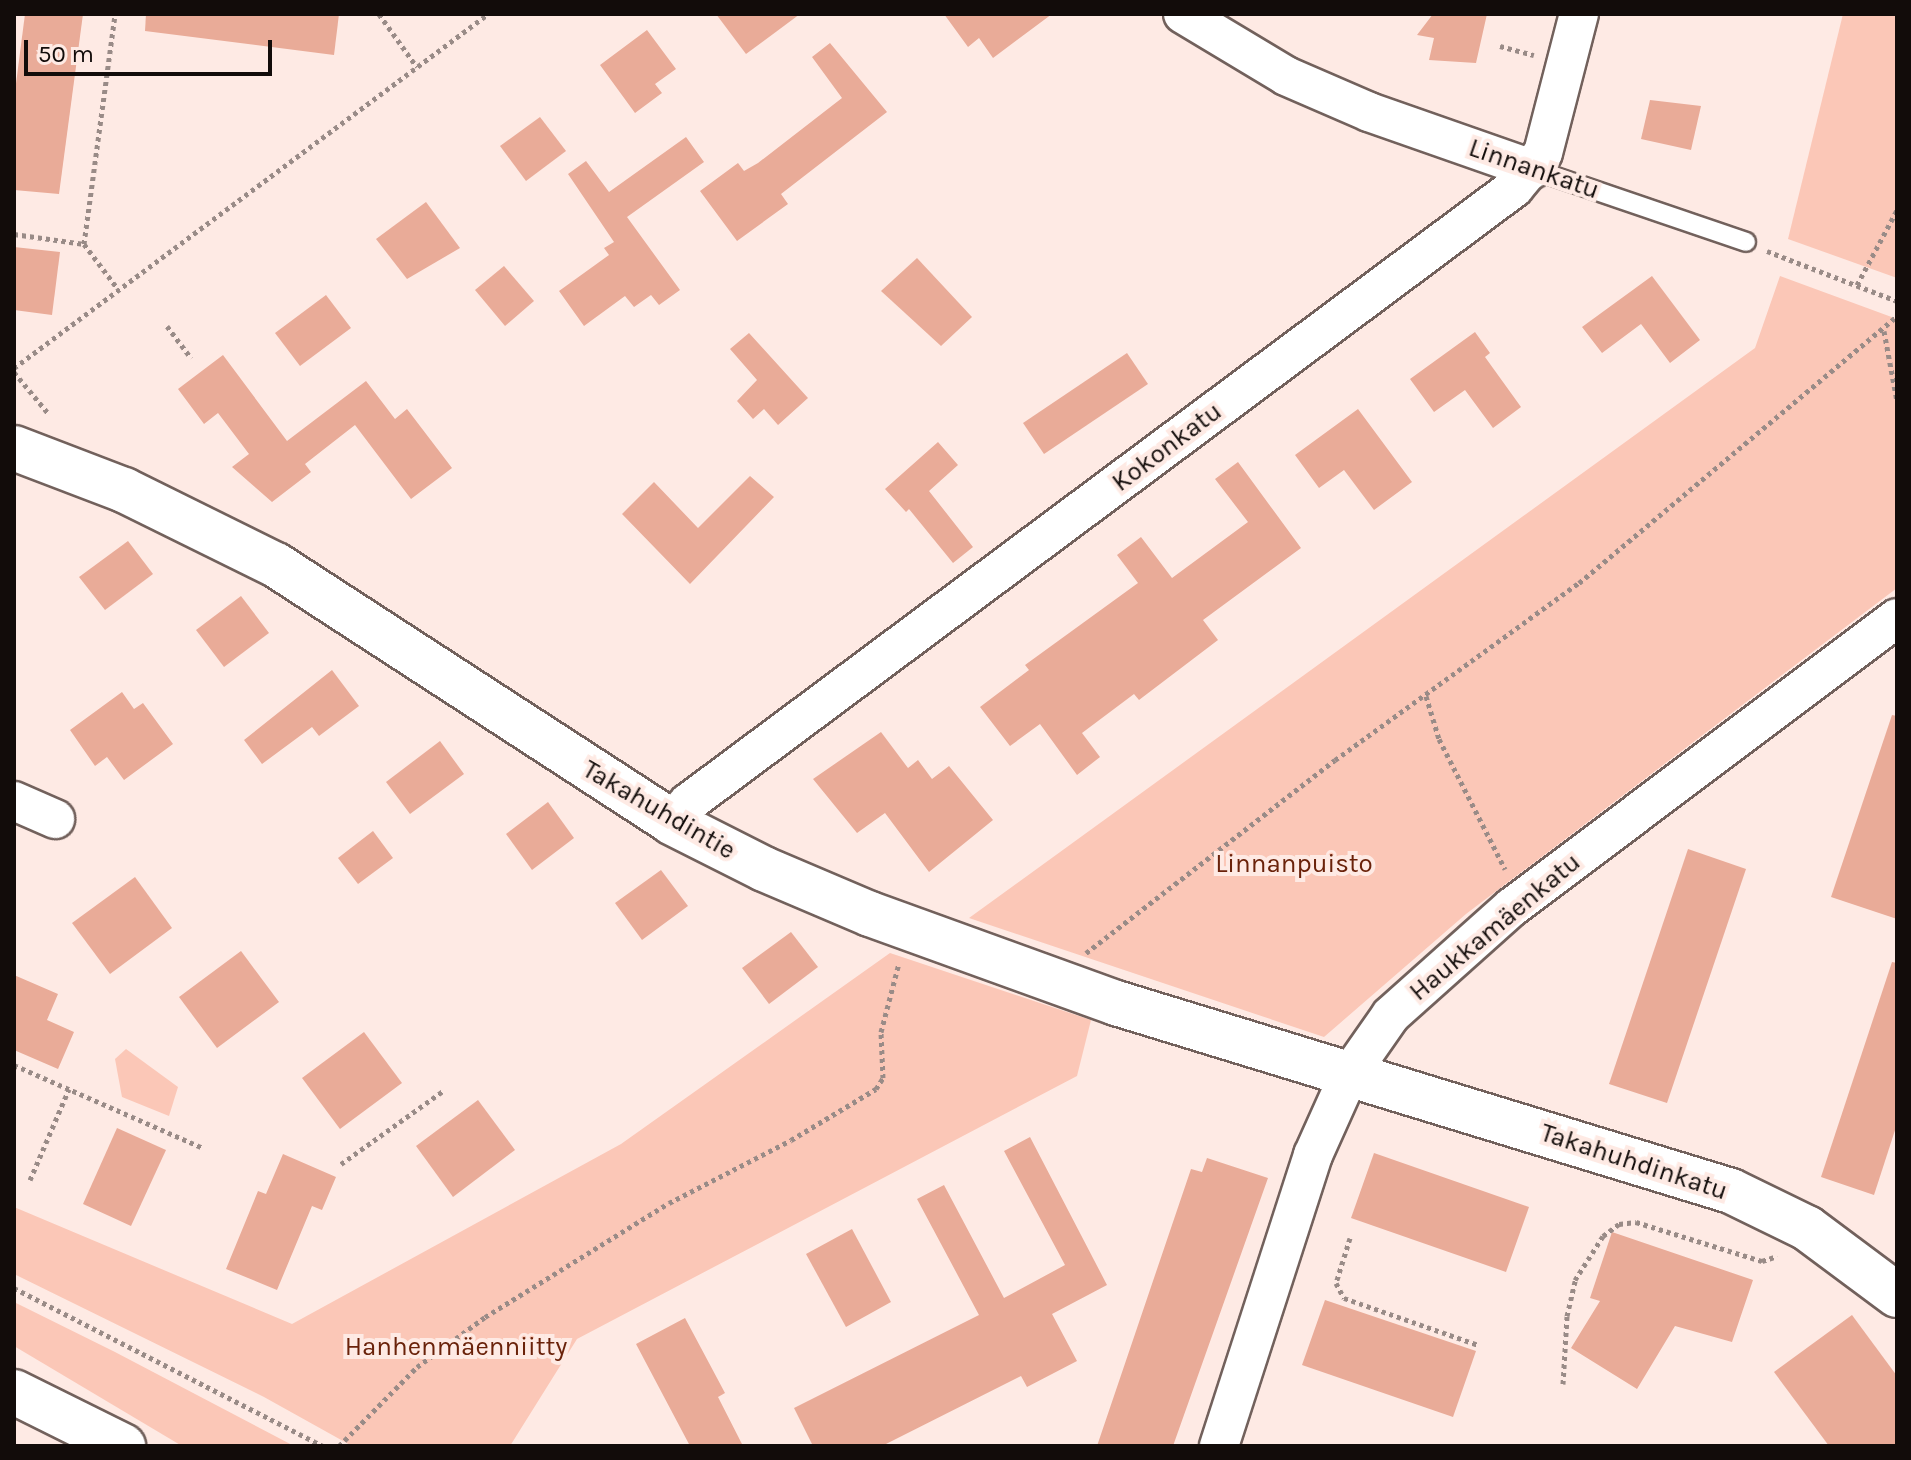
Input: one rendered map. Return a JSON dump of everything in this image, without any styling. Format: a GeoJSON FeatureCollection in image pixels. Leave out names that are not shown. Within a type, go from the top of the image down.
{"type":"FeatureCollection","features":[{"type":"Feature","properties":{"kind":"street","name":"Linnankatu"},"geometry":{"type":"LineString","coordinates":[[1183,14],[1286,76],[1369,112],[1532,169]]}},
{"type":"Feature","properties":{"kind":"street","name":"Kokonkatu"},"geometry":{"type":"LineString","coordinates":[[671,822],[688,803],[1503,196],[1532,169],[1543,153],[1579,14]]}},
{"type":"Feature","properties":{"kind":"street","name":"Takahuhdintie"},"geometry":{"type":"LineString","coordinates":[[14,448],[124,490],[276,565],[671,822],[764,869],[912,930],[1051,980],[1349,1075]]}},
{"type":"Feature","properties":{"kind":"street","name":"Haukkamäenkatu"},"geometry":{"type":"LineString","coordinates":[[1219,1446],[1313,1155],[1349,1075],[1391,1015],[1521,900],[1897,618]]}},
{"type":"Feature","properties":{"kind":"street"},"geometry":{"type":"LineString","coordinates":[[14,801],[55,819]]}},
{"type":"Feature","properties":{"kind":"street","name":"Takahuhdinkatu"},"geometry":{"type":"LineString","coordinates":[[1349,1075],[1655,1165],[1731,1191],[1805,1227],[1897,1295]]}},
{"type":"Feature","properties":{"kind":"street"},"geometry":{"type":"LineString","coordinates":[[14,1392],[123,1446]]}},
{"type":"Feature","properties":{"kind":"lane","name":"Linnankatu"},"geometry":{"type":"LineString","coordinates":[[1532,169],[1746,242]]}},
{"type":"Feature","properties":{"kind":"path"},"geometry":{"type":"LineString","coordinates":[[115,14],[84,244],[118,289]]}},
{"type":"Feature","properties":{"kind":"path"},"geometry":{"type":"LineString","coordinates":[[379,14],[417,67]]}},
{"type":"Feature","properties":{"kind":"path"},"geometry":{"type":"LineString","coordinates":[[48,413],[14,370],[488,14]]}},
{"type":"Feature","properties":{"kind":"path"},"geometry":{"type":"LineString","coordinates":[[1857,285],[1897,210]]}},
{"type":"Feature","properties":{"kind":"path"},"geometry":{"type":"LineString","coordinates":[[14,234],[84,244]]}},
{"type":"Feature","properties":{"kind":"path"},"geometry":{"type":"LineString","coordinates":[[1746,242],[1897,301]]}},
{"type":"Feature","properties":{"kind":"path"},"geometry":{"type":"LineString","coordinates":[[1051,980],[1335,760],[1579,583],[1897,316]]}},
{"type":"Feature","properties":{"kind":"path"},"geometry":{"type":"LineString","coordinates":[[167,326],[191,358]]}},
{"type":"Feature","properties":{"kind":"path"},"geometry":{"type":"LineString","coordinates":[[1883,330],[1897,401]]}},
{"type":"Feature","properties":{"kind":"path"},"geometry":{"type":"LineString","coordinates":[[1426,696],[1439,739],[1521,900]]}},
{"type":"Feature","properties":{"kind":"path"},"geometry":{"type":"LineString","coordinates":[[339,1446],[417,1367],[485,1317],[657,1210],[876,1089],[883,1078],[881,1032],[912,930]]}},
{"type":"Feature","properties":{"kind":"path"},"geometry":{"type":"LineString","coordinates":[[14,1065],[203,1148]]}},
{"type":"Feature","properties":{"kind":"path"},"geometry":{"type":"LineString","coordinates":[[30,1180],[69,1089]]}},
{"type":"Feature","properties":{"kind":"path"},"geometry":{"type":"LineString","coordinates":[[341,1164],[443,1091]]}},
{"type":"Feature","properties":{"kind":"path"},"geometry":{"type":"LineString","coordinates":[[1563,1384],[1575,1280],[1603,1236],[1619,1224],[1636,1222],[1762,1261],[1780,1256],[1805,1227]]}},
{"type":"Feature","properties":{"kind":"path"},"geometry":{"type":"LineString","coordinates":[[1350,1238],[1336,1283],[1344,1298],[1478,1345]]}},
{"type":"Feature","properties":{"kind":"path"},"geometry":{"type":"LineString","coordinates":[[14,1288],[323,1446]]}},
{"type":"Feature","properties":{"kind":"green space"},"geometry":{"type":"Polygon","coordinates":[[[1843,14],[1897,14],[1897,278],[1788,239],[1843,14]]]}},
{"type":"Feature","properties":{"kind":"green space","name":"Linnanpuisto"},"geometry":{"type":"Polygon","coordinates":[[[1780,276],[1897,319],[1897,588],[1466,914],[1324,1037],[969,918],[1755,348],[1780,276]]]}},
{"type":"Feature","properties":{"kind":"green space","name":"Hanhenmäenniitty"},"geometry":{"type":"Polygon","coordinates":[[[890,953],[1091,1020],[1077,1076],[577,1339],[510,1446],[352,1446],[264,1397],[14,1274],[14,1207],[292,1324],[621,1144],[890,953]]]}},
{"type":"Feature","properties":{"kind":"green space"},"geometry":{"type":"Polygon","coordinates":[[[126,1049],[178,1087],[169,1116],[122,1097],[115,1059],[126,1049]]]}},
{"type":"Feature","properties":{"kind":"green space"},"geometry":{"type":"Polygon","coordinates":[[[14,1302],[294,1446],[182,1446],[14,1346],[14,1302]]]}},
{"type":"Feature","properties":{"kind":"building"},"geometry":{"type":"Polygon","coordinates":[[[25,14],[83,14],[59,194],[14,190],[14,99],[25,14]]]}},
{"type":"Feature","properties":{"kind":"building"},"geometry":{"type":"Polygon","coordinates":[[[146,14],[339,14],[334,55],[145,31],[146,14]]]}},
{"type":"Feature","properties":{"kind":"building"},"geometry":{"type":"Polygon","coordinates":[[[716,14],[800,14],[746,54],[716,14]]]}},
{"type":"Feature","properties":{"kind":"building"},"geometry":{"type":"Polygon","coordinates":[[[944,14],[1052,14],[993,58],[979,38],[968,47],[944,14]]]}},
{"type":"Feature","properties":{"kind":"building"},"geometry":{"type":"Polygon","coordinates":[[[1433,14],[1487,14],[1476,63],[1429,60],[1434,38],[1417,35],[1433,14]]]}},
{"type":"Feature","properties":{"kind":"building"},"geometry":{"type":"Polygon","coordinates":[[[647,30],[676,69],[655,84],[662,93],[635,113],[600,65],[647,30]]]}},
{"type":"Feature","properties":{"kind":"building"},"geometry":{"type":"Polygon","coordinates":[[[830,43],[887,112],[781,194],[788,204],[737,241],[700,191],[738,163],[744,171],[758,163],[842,98],[812,57],[830,43]]]}},
{"type":"Feature","properties":{"kind":"building"},"geometry":{"type":"Polygon","coordinates":[[[1650,100],[1701,106],[1691,150],[1641,139],[1650,100]]]}},
{"type":"Feature","properties":{"kind":"building"},"geometry":{"type":"Polygon","coordinates":[[[540,117],[566,151],[526,181],[500,146],[540,117]]]}},
{"type":"Feature","properties":{"kind":"building"},"geometry":{"type":"Polygon","coordinates":[[[686,137],[704,162],[627,217],[680,290],[659,305],[651,295],[634,307],[625,296],[584,326],[559,291],[609,255],[604,248],[614,242],[568,174],[586,161],[609,192],[686,137]]]}},
{"type":"Feature","properties":{"kind":"building"},"geometry":{"type":"Polygon","coordinates":[[[426,202],[460,248],[407,279],[376,239],[426,202]]]}},
{"type":"Feature","properties":{"kind":"building"},"geometry":{"type":"Polygon","coordinates":[[[14,247],[60,252],[52,315],[14,310],[14,247]]]}},
{"type":"Feature","properties":{"kind":"building"},"geometry":{"type":"Polygon","coordinates":[[[917,258],[972,317],[941,346],[881,291],[917,258]]]}},
{"type":"Feature","properties":{"kind":"building"},"geometry":{"type":"Polygon","coordinates":[[[504,266],[534,301],[505,326],[475,290],[504,266]]]}},
{"type":"Feature","properties":{"kind":"building"},"geometry":{"type":"Polygon","coordinates":[[[1652,276],[1700,340],[1670,363],[1641,324],[1602,353],[1582,327],[1652,276]]]}},
{"type":"Feature","properties":{"kind":"building"},"geometry":{"type":"Polygon","coordinates":[[[326,295],[351,328],[300,366],[275,333],[326,295]]]}},
{"type":"Feature","properties":{"kind":"building"},"geometry":{"type":"Polygon","coordinates":[[[1475,332],[1490,353],[1485,357],[1521,407],[1493,428],[1465,390],[1434,412],[1410,379],[1475,332]]]}},
{"type":"Feature","properties":{"kind":"building"},"geometry":{"type":"Polygon","coordinates":[[[749,333],[808,398],[778,425],[764,409],[753,419],[737,401],[757,380],[730,349],[749,333]]]}},
{"type":"Feature","properties":{"kind":"building"},"geometry":{"type":"Polygon","coordinates":[[[1127,353],[1148,384],[1044,454],[1023,423],[1127,353]]]}},
{"type":"Feature","properties":{"kind":"building"},"geometry":{"type":"Polygon","coordinates":[[[223,355],[287,441],[366,381],[395,419],[407,409],[452,468],[411,499],[355,425],[305,464],[311,472],[272,502],[232,467],[249,454],[218,413],[204,424],[178,389],[223,355]]]}},
{"type":"Feature","properties":{"kind":"building"},"geometry":{"type":"Polygon","coordinates":[[[1358,409],[1412,482],[1374,510],[1344,470],[1319,488],[1295,455],[1358,409]]]}},
{"type":"Feature","properties":{"kind":"building"},"geometry":{"type":"Polygon","coordinates":[[[938,442],[958,465],[929,491],[973,547],[953,563],[909,509],[906,512],[885,489],[938,442]]]}},
{"type":"Feature","properties":{"kind":"building"},"geometry":{"type":"Polygon","coordinates":[[[1238,462],[1301,548],[1203,620],[1218,640],[1139,700],[1134,694],[1082,733],[1100,757],[1077,775],[1040,724],[1010,746],[980,707],[1029,670],[1025,665],[1138,583],[1117,555],[1141,537],[1172,578],[1248,522],[1215,479],[1238,462]]]}},
{"type":"Feature","properties":{"kind":"building"},"geometry":{"type":"Polygon","coordinates":[[[750,476],[774,497],[690,584],[622,514],[654,482],[698,528],[750,476]]]}},
{"type":"Feature","properties":{"kind":"building"},"geometry":{"type":"Polygon","coordinates":[[[128,541],[153,574],[105,610],[79,577],[128,541]]]}},
{"type":"Feature","properties":{"kind":"building"},"geometry":{"type":"Polygon","coordinates":[[[241,596],[269,633],[224,667],[196,630],[241,596]]]}},
{"type":"Feature","properties":{"kind":"building"},"geometry":{"type":"Polygon","coordinates":[[[332,670],[359,706],[319,736],[312,727],[262,764],[244,740],[332,670]]]}},
{"type":"Feature","properties":{"kind":"building"},"geometry":{"type":"Polygon","coordinates":[[[122,692],[134,709],[143,703],[173,744],[124,780],[107,757],[95,766],[70,730],[122,692]]]}},
{"type":"Feature","properties":{"kind":"building"},"geometry":{"type":"Polygon","coordinates":[[[1892,715],[1897,716],[1897,919],[1831,897],[1892,715]]]}},
{"type":"Feature","properties":{"kind":"building"},"geometry":{"type":"Polygon","coordinates":[[[881,732],[908,768],[918,760],[932,779],[949,766],[993,820],[929,872],[885,813],[857,833],[813,779],[881,732]]]}},
{"type":"Feature","properties":{"kind":"building"},"geometry":{"type":"Polygon","coordinates":[[[440,741],[464,774],[410,814],[386,782],[440,741]]]}},
{"type":"Feature","properties":{"kind":"building"},"geometry":{"type":"Polygon","coordinates":[[[548,802],[574,838],[532,870],[506,834],[548,802]]]}},
{"type":"Feature","properties":{"kind":"building"},"geometry":{"type":"Polygon","coordinates":[[[373,831],[393,858],[358,884],[338,858],[373,831]]]}},
{"type":"Feature","properties":{"kind":"building"},"geometry":{"type":"Polygon","coordinates":[[[1688,849],[1746,869],[1667,1103],[1609,1084],[1688,849]]]}},
{"type":"Feature","properties":{"kind":"building"},"geometry":{"type":"Polygon","coordinates":[[[661,870],[688,906],[642,940],[615,903],[661,870]]]}},
{"type":"Feature","properties":{"kind":"building"},"geometry":{"type":"Polygon","coordinates":[[[135,877],[172,928],[110,974],[72,923],[135,877]]]}},
{"type":"Feature","properties":{"kind":"building"},"geometry":{"type":"Polygon","coordinates":[[[791,932],[818,967],[769,1004],[742,968],[791,932]]]}},
{"type":"Feature","properties":{"kind":"building"},"geometry":{"type":"Polygon","coordinates":[[[241,951],[279,1002],[217,1048],[179,997],[241,951]]]}},
{"type":"Feature","properties":{"kind":"building"},"geometry":{"type":"Polygon","coordinates":[[[1892,962],[1897,963],[1897,1124],[1874,1195],[1821,1177],[1892,962]]]}},
{"type":"Feature","properties":{"kind":"building"},"geometry":{"type":"Polygon","coordinates":[[[14,975],[58,994],[47,1020],[74,1032],[58,1069],[14,1050],[14,975]]]}},
{"type":"Feature","properties":{"kind":"building"},"geometry":{"type":"Polygon","coordinates":[[[364,1032],[402,1083],[340,1129],[302,1078],[364,1032]]]}},
{"type":"Feature","properties":{"kind":"building"},"geometry":{"type":"Polygon","coordinates":[[[478,1100],[515,1150],[453,1197],[416,1146],[478,1100]]]}},
{"type":"Feature","properties":{"kind":"building"},"geometry":{"type":"Polygon","coordinates":[[[117,1128],[166,1150],[131,1226],[83,1204],[117,1128]]]}},
{"type":"Feature","properties":{"kind":"building"},"geometry":{"type":"Polygon","coordinates":[[[1030,1137],[1107,1285],[1052,1314],[1077,1361],[1027,1387],[1021,1376],[882,1446],[813,1446],[794,1408],[979,1315],[917,1199],[944,1185],[1004,1298],[1065,1265],[1004,1151],[1030,1137]]]}},
{"type":"Feature","properties":{"kind":"building"},"geometry":{"type":"Polygon","coordinates":[[[1374,1153],[1529,1207],[1506,1272],[1351,1218],[1374,1153]]]}},
{"type":"Feature","properties":{"kind":"building"},"geometry":{"type":"Polygon","coordinates":[[[283,1154],[336,1177],[322,1210],[312,1206],[277,1290],[226,1269],[258,1191],[266,1194],[283,1154]]]}},
{"type":"Feature","properties":{"kind":"building"},"geometry":{"type":"Polygon","coordinates":[[[1207,1158],[1268,1178],[1173,1446],[1097,1446],[1191,1169],[1202,1172],[1207,1158]]]}},
{"type":"Feature","properties":{"kind":"building"},"geometry":{"type":"Polygon","coordinates":[[[852,1229],[891,1302],[846,1327],[806,1254],[852,1229]]]}},
{"type":"Feature","properties":{"kind":"building"},"geometry":{"type":"Polygon","coordinates":[[[1612,1232],[1753,1280],[1732,1342],[1675,1326],[1637,1389],[1571,1348],[1600,1301],[1590,1298],[1612,1232]]]}},
{"type":"Feature","properties":{"kind":"building"},"geometry":{"type":"Polygon","coordinates":[[[1325,1300],[1476,1351],[1453,1417],[1302,1365],[1325,1300]]]}},
{"type":"Feature","properties":{"kind":"building"},"geometry":{"type":"Polygon","coordinates":[[[1852,1315],[1897,1376],[1897,1446],[1829,1446],[1774,1372],[1852,1315]]]}},
{"type":"Feature","properties":{"kind":"building"},"geometry":{"type":"Polygon","coordinates":[[[685,1318],[725,1393],[718,1397],[743,1446],[690,1446],[636,1344],[685,1318]]]}}]}
